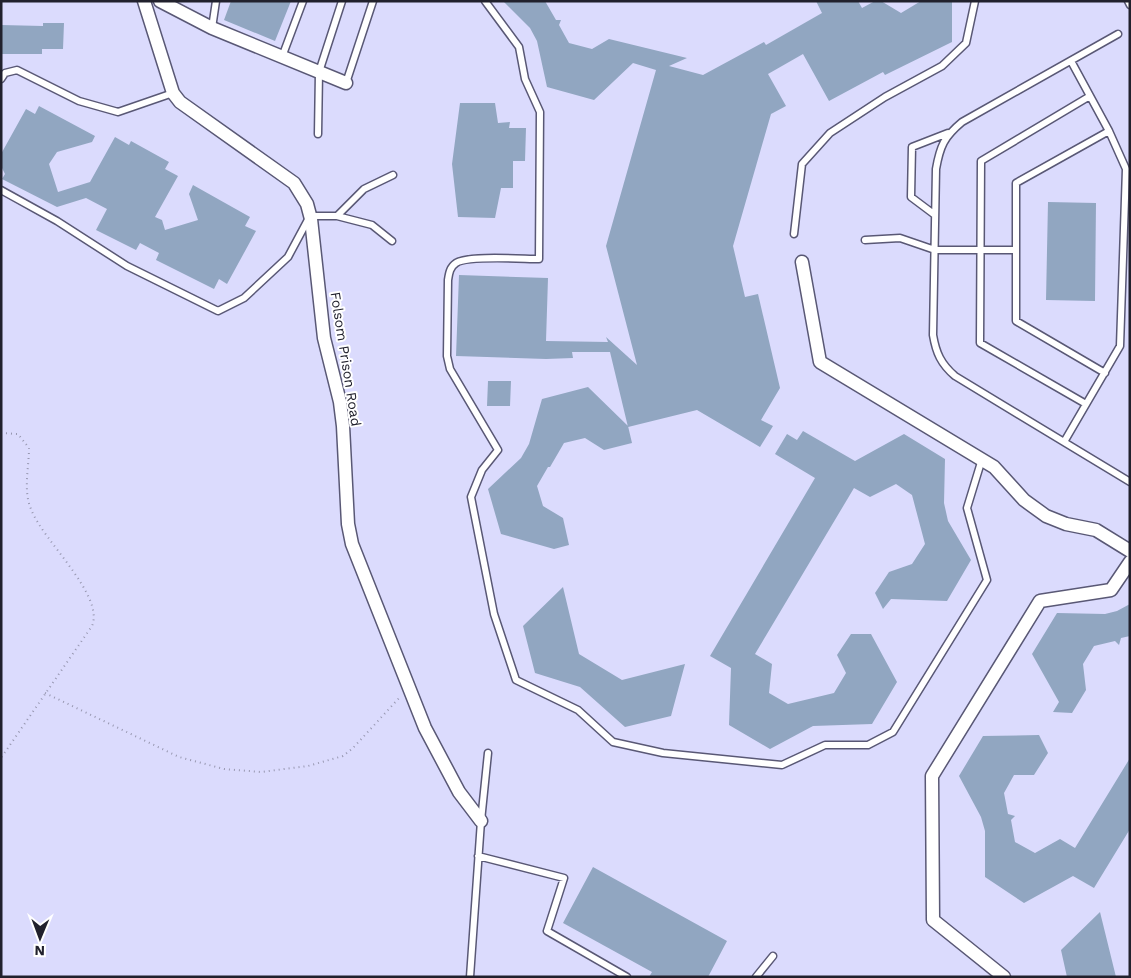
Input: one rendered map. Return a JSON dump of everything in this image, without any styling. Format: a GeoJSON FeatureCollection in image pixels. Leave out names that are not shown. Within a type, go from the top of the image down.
{"type":"FeatureCollection","features":[{"type":"Feature","properties":{"kind":"street","name":"Folsom Prison Road"},"geometry":{"type":"LineString","coordinates":[[144,1],[173,93],[189,110],[294,183],[307,204],[324,338],[342,418],[348,524],[352,544],[408,688],[441,761],[459,792],[481,821]]}},
{"type":"Feature","properties":{"kind":"street"},"geometry":{"type":"LineString","coordinates":[[160,1],[212,28],[346,83]]}},
{"type":"Feature","properties":{"kind":"street"},"geometry":{"type":"LineString","coordinates":[[802,262],[820,362],[994,467],[1024,500],[1046,516],[1066,524],[1096,530],[1130,551]]}},
{"type":"Feature","properties":{"kind":"street"},"geometry":{"type":"LineString","coordinates":[[1004,977],[933,920],[932,776],[1040,601],[1111,590],[1130,562]]}},
{"type":"Feature","properties":{"kind":"lane"},"geometry":{"type":"LineString","coordinates":[[282,57],[303,1]]}},
{"type":"Feature","properties":{"kind":"lane"},"geometry":{"type":"LineString","coordinates":[[318,134],[319,72],[342,1]]}},
{"type":"Feature","properties":{"kind":"lane"},"geometry":{"type":"LineString","coordinates":[[346,83],[373,1]]}},
{"type":"Feature","properties":{"kind":"lane"},"geometry":{"type":"LineString","coordinates":[[485,1],[519,47],[525,79],[540,112],[539,259],[468,259],[456,263],[451,268],[448,280],[446,356],[450,369],[477,420],[498,450],[482,470],[471,497],[494,614],[516,680],[578,710],[613,742],[664,753],[782,765],[825,744],[868,745],[893,732],[987,580],[967,508],[982,459]]}},
{"type":"Feature","properties":{"kind":"lane"},"geometry":{"type":"LineString","coordinates":[[794,234],[802,164],[830,133],[885,97],[942,66],[966,42],[975,1]]}},
{"type":"Feature","properties":{"kind":"lane"},"geometry":{"type":"LineString","coordinates":[[1128,1],[1130,5]]}},
{"type":"Feature","properties":{"kind":"lane"},"geometry":{"type":"LineString","coordinates":[[212,28],[214,2]]}},
{"type":"Feature","properties":{"kind":"lane"},"geometry":{"type":"LineString","coordinates":[[935,215],[911,197],[912,147],[948,133],[962,122],[1118,34]]}},
{"type":"Feature","properties":{"kind":"lane"},"geometry":{"type":"LineString","coordinates":[[1064,442],[1120,346],[1126,169],[1109,131],[1071,61]]}},
{"type":"Feature","properties":{"kind":"lane"},"geometry":{"type":"LineString","coordinates":[[2,74],[17,70],[79,101],[118,112],[173,93]]}},
{"type":"Feature","properties":{"kind":"lane"},"geometry":{"type":"LineString","coordinates":[[1086,404],[980,344],[979,249],[982,162],[1090,96]]}},
{"type":"Feature","properties":{"kind":"lane"},"geometry":{"type":"LineString","coordinates":[[1105,373],[1016,321],[1014,250],[1016,183],[1109,131]]}},
{"type":"Feature","properties":{"kind":"lane"},"geometry":{"type":"LineString","coordinates":[[948,133],[939,150],[935,215],[933,335],[935,350],[942,364],[955,376],[1130,482]]}},
{"type":"Feature","properties":{"kind":"lane"},"geometry":{"type":"LineString","coordinates":[[337,216],[364,189],[393,175]]}},
{"type":"Feature","properties":{"kind":"lane"},"geometry":{"type":"LineString","coordinates":[[1,190],[58,221],[127,266],[218,311],[244,298],[288,257],[310,216],[337,216],[372,225],[392,241]]}},
{"type":"Feature","properties":{"kind":"lane"},"geometry":{"type":"LineString","coordinates":[[865,240],[900,238],[935,250],[1014,250]]}},
{"type":"Feature","properties":{"kind":"lane"},"geometry":{"type":"LineString","coordinates":[[470,977],[478,856],[488,752]]}},
{"type":"Feature","properties":{"kind":"lane"},"geometry":{"type":"LineString","coordinates":[[478,856],[564,878],[547,931],[627,977]]}},
{"type":"Feature","properties":{"kind":"lane"},"geometry":{"type":"LineString","coordinates":[[756,977],[773,956]]}},
{"type":"Feature","properties":{"kind":"path"},"geometry":{"type":"LineString","coordinates":[[1,433],[18,434],[29,448],[27,479],[31,510],[88,594],[96,618],[1,758]]}},
{"type":"Feature","properties":{"kind":"path"},"geometry":{"type":"LineString","coordinates":[[45,693],[179,757],[224,769],[261,772],[308,766],[343,756],[354,748],[408,688]]}},
{"type":"Feature","properties":{"kind":"building"},"geometry":{"type":"Polygon","coordinates":[[[231,1],[291,1],[275,41],[224,20],[231,1]]]}},
{"type":"Feature","properties":{"kind":"building"},"geometry":{"type":"Polygon","coordinates":[[[503,1],[545,1],[556,20],[561,20],[559,25],[569,43],[592,49],[609,39],[687,58],[669,66],[703,75],[764,42],[766,45],[822,13],[816,1],[858,1],[862,8],[875,1],[881,1],[901,13],[921,1],[952,1],[952,42],[885,75],[883,72],[829,101],[803,54],[768,74],[786,106],[771,114],[733,246],[745,297],[758,294],[780,388],[761,420],[773,426],[760,447],[697,410],[628,427],[610,352],[572,352],[573,358],[546,359],[456,356],[459,275],[548,278],[546,341],[608,342],[606,337],[637,365],[606,246],[656,70],[633,63],[594,100],[547,87],[537,41],[530,28],[503,1]]]}},
{"type":"Feature","properties":{"kind":"building"},"geometry":{"type":"Polygon","coordinates":[[[43,23],[64,23],[63,49],[42,49],[42,54],[1,54],[1,25],[43,26],[43,23]]]}},
{"type":"Feature","properties":{"kind":"building"},"geometry":{"type":"Polygon","coordinates":[[[460,103],[495,103],[498,123],[510,122],[509,128],[526,128],[525,161],[513,161],[513,188],[501,188],[495,218],[458,217],[452,164],[460,103]]]}},
{"type":"Feature","properties":{"kind":"building"},"geometry":{"type":"Polygon","coordinates":[[[39,106],[95,136],[92,142],[57,152],[49,164],[58,192],[90,182],[115,137],[129,145],[131,141],[169,162],[165,169],[178,176],[155,217],[162,220],[165,230],[198,220],[189,194],[193,185],[250,217],[245,226],[256,231],[227,284],[219,279],[214,289],[156,260],[159,253],[140,243],[136,250],[96,230],[107,209],[86,198],[57,207],[2,179],[5,174],[1,166],[1,154],[26,109],[35,114],[39,106]]]}},
{"type":"Feature","properties":{"kind":"building"},"geometry":{"type":"Polygon","coordinates":[[[1048,202],[1096,203],[1095,301],[1046,300],[1048,202]]]}},
{"type":"Feature","properties":{"kind":"building"},"geometry":{"type":"Polygon","coordinates":[[[488,381],[511,381],[510,406],[487,406],[488,381]]]}},
{"type":"Feature","properties":{"kind":"building"},"geometry":{"type":"Polygon","coordinates":[[[588,387],[628,426],[632,443],[604,450],[585,438],[564,443],[550,467],[548,467],[537,486],[543,506],[563,518],[569,545],[554,549],[501,534],[488,489],[521,458],[529,444],[542,399],[588,387]]]}},
{"type":"Feature","properties":{"kind":"building"},"geometry":{"type":"Polygon","coordinates":[[[803,431],[855,461],[904,434],[945,459],[944,503],[948,521],[971,560],[947,601],[891,599],[883,609],[875,593],[889,572],[912,564],[925,544],[912,495],[896,484],[870,497],[854,488],[755,654],[772,664],[769,693],[788,704],[834,693],[846,673],[837,655],[851,634],[871,634],[897,682],[872,724],[813,726],[770,749],[729,725],[731,668],[710,656],[815,478],[775,454],[787,434],[797,440],[803,431]]]}},
{"type":"Feature","properties":{"kind":"building"},"geometry":{"type":"Polygon","coordinates":[[[563,587],[579,654],[622,680],[685,664],[671,716],[625,727],[580,687],[535,673],[523,626],[563,587]]]}},
{"type":"Feature","properties":{"kind":"building"},"geometry":{"type":"Polygon","coordinates":[[[1130,604],[1130,636],[1121,638],[1119,645],[1115,641],[1094,646],[1083,664],[1086,690],[1072,713],[1053,712],[1059,702],[1032,654],[1057,613],[1105,614],[1117,611],[1130,604]]]}},
{"type":"Feature","properties":{"kind":"building"},"geometry":{"type":"Polygon","coordinates":[[[1039,735],[1048,753],[1034,775],[1014,775],[1004,793],[1008,814],[1015,816],[1011,820],[1015,842],[1035,853],[1060,839],[1075,848],[1130,758],[1130,829],[1094,888],[1073,876],[1024,903],[985,877],[985,831],[981,817],[959,776],[983,736],[1039,735]]]}},
{"type":"Feature","properties":{"kind":"building"},"geometry":{"type":"Polygon","coordinates":[[[593,867],[727,941],[708,977],[649,977],[652,972],[563,923],[593,867]]]}},
{"type":"Feature","properties":{"kind":"building"},"geometry":{"type":"Polygon","coordinates":[[[1100,912],[1116,977],[1067,977],[1061,950],[1100,912]]]}}]}
